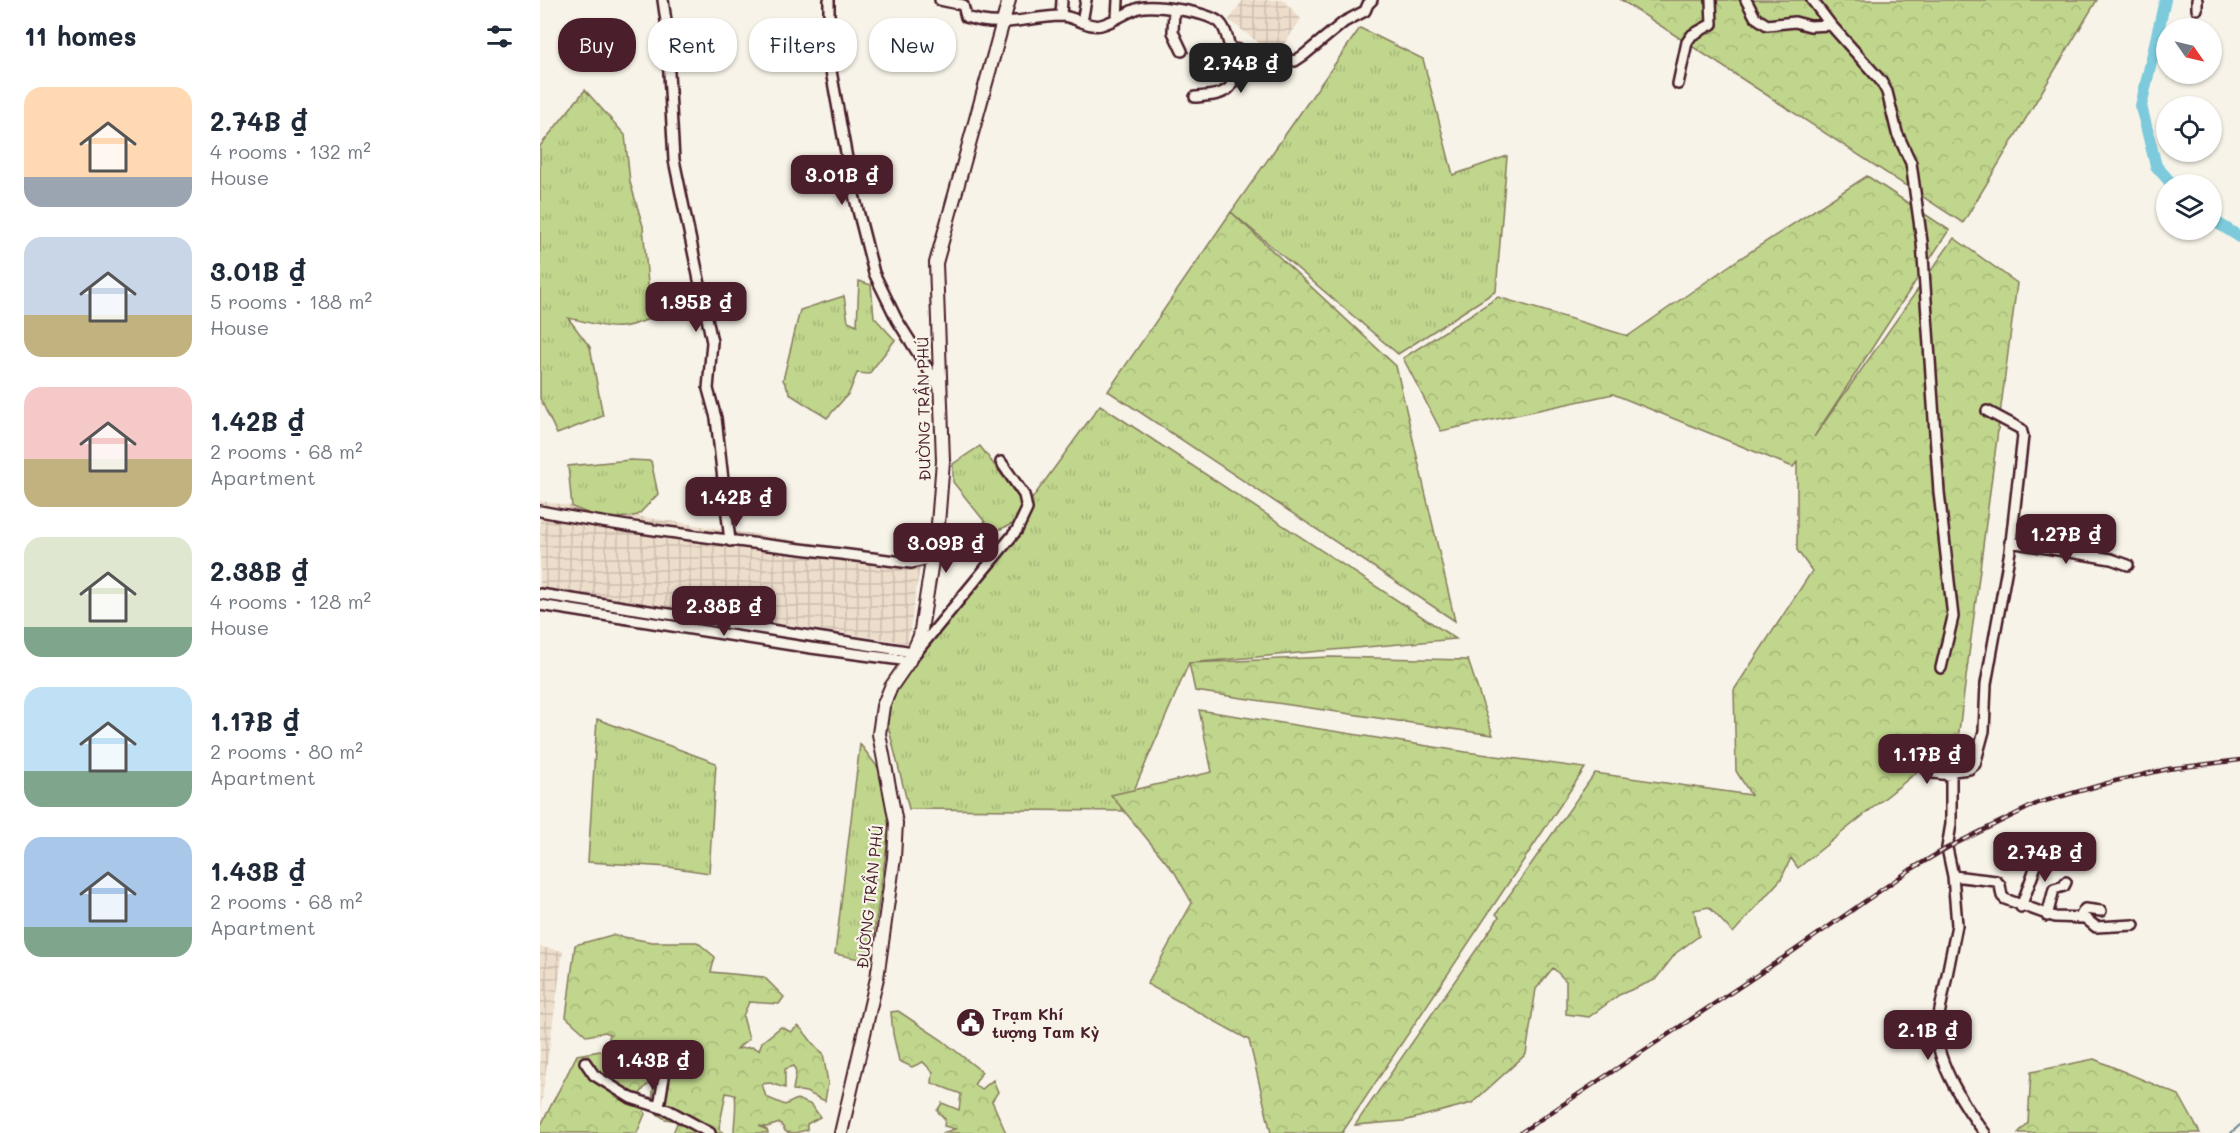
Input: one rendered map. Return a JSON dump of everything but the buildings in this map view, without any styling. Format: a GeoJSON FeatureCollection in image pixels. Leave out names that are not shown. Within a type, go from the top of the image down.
{"type":"FeatureCollection","features":[{"type":"Feature","properties":{"kind":"main road","name":"ĐƯỜNG TRẦN PHÚ"},"geometry":{"type":"LineString","coordinates":[[841,1133],[877,978],[894,858],[896,824],[879,734],[879,722],[891,687],[911,656],[920,636],[933,558],[943,461],[936,263],[1009,0]]}},
{"type":"Feature","properties":{"kind":"street"},"geometry":{"type":"LineString","coordinates":[[663,0],[674,160],[712,342],[708,389],[716,418],[730,541]]}},
{"type":"Feature","properties":{"kind":"street"},"geometry":{"type":"LineString","coordinates":[[829,0],[829,60],[852,191],[874,273],[897,320],[939,387]]}},
{"type":"Feature","properties":{"kind":"street"},"geometry":{"type":"LineString","coordinates":[[940,0],[963,5],[966,17],[985,23],[1016,23],[1061,16],[1102,25],[1145,7],[1158,6],[1220,22],[1230,48],[1233,78],[1231,85],[1214,95],[1195,97]]}},
{"type":"Feature","properties":{"kind":"street"},"geometry":{"type":"LineString","coordinates":[[1061,16],[1062,0]]}},
{"type":"Feature","properties":{"kind":"street"},"geometry":{"type":"LineString","coordinates":[[1082,22],[1086,0]]}},
{"type":"Feature","properties":{"kind":"street"},"geometry":{"type":"LineString","coordinates":[[1117,18],[1118,0]]}},
{"type":"Feature","properties":{"kind":"street"},"geometry":{"type":"LineString","coordinates":[[1182,51],[1173,32],[1178,10],[1189,0]]}},
{"type":"Feature","properties":{"kind":"street"},"geometry":{"type":"LineString","coordinates":[[1230,48],[1295,61],[1344,22],[1365,10],[1369,1],[1372,0]]}},
{"type":"Feature","properties":{"kind":"street"},"geometry":{"type":"LineString","coordinates":[[1677,84],[1687,42],[1692,35],[1712,24],[1711,0]]}},
{"type":"Feature","properties":{"kind":"street"},"geometry":{"type":"LineString","coordinates":[[1746,0],[1755,17],[1767,25],[1795,22],[1810,26],[1831,25]]}},
{"type":"Feature","properties":{"kind":"street"},"geometry":{"type":"LineString","coordinates":[[1812,0],[1885,87],[1894,123],[1909,156],[1922,242],[1939,492],[1953,617],[1941,668]]}},
{"type":"Feature","properties":{"kind":"street"},"geometry":{"type":"LineString","coordinates":[[1985,1133],[1958,1092],[1940,1054],[1936,1030],[1956,940],[1957,925],[1953,876],[1947,848],[1951,824],[1951,775],[1953,771],[1972,767],[1978,758],[1984,731],[1986,684],[2010,542],[2014,498],[2022,452],[2023,432],[1987,411]]}},
{"type":"Feature","properties":{"kind":"street"},"geometry":{"type":"LineString","coordinates":[[911,656],[1017,530],[1027,510],[1024,495],[1000,462]]}},
{"type":"Feature","properties":{"kind":"street"},"geometry":{"type":"LineString","coordinates":[[540,511],[730,541],[911,563],[933,558]]}},
{"type":"Feature","properties":{"kind":"street"},"geometry":{"type":"LineString","coordinates":[[2010,542],[2111,559],[2128,565]]}},
{"type":"Feature","properties":{"kind":"street"},"geometry":{"type":"LineString","coordinates":[[540,594],[911,656]]}},
{"type":"Feature","properties":{"kind":"street"},"geometry":{"type":"LineString","coordinates":[[540,605],[811,648],[911,656]]}},
{"type":"Feature","properties":{"kind":"street"},"geometry":{"type":"LineString","coordinates":[[1917,763],[1933,772],[1951,775]]}},
{"type":"Feature","properties":{"kind":"street"},"geometry":{"type":"LineString","coordinates":[[2021,907],[2042,849]]}},
{"type":"Feature","properties":{"kind":"street"},"geometry":{"type":"LineString","coordinates":[[1953,876],[1996,881],[2005,899],[2047,916],[2062,919],[2088,919],[2096,927],[2134,925]]}},
{"type":"Feature","properties":{"kind":"street"},"geometry":{"type":"LineString","coordinates":[[2047,916],[2054,889],[2064,886],[2066,882]]}},
{"type":"Feature","properties":{"kind":"street"},"geometry":{"type":"LineString","coordinates":[[2079,918],[2085,909],[2101,911]]}},
{"type":"Feature","properties":{"kind":"street"},"geometry":{"type":"LineString","coordinates":[[585,1062],[591,1073],[636,1101],[659,1107],[710,1133]]}},
{"type":"Feature","properties":{"kind":"street"},"geometry":{"type":"LineString","coordinates":[[659,1107],[664,1077]]}},
{"type":"Feature","properties":{"kind":"shaded area"},"geometry":{"type":"Polygon","coordinates":[[[1243,0],[1283,0],[1301,19],[1276,56],[1229,20],[1243,0]]]}},
{"type":"Feature","properties":{"kind":"shaded area"},"geometry":{"type":"Polygon","coordinates":[[[540,501],[921,560],[908,643],[540,587],[540,501]]]}},
{"type":"Feature","properties":{"kind":"shaded area"},"geometry":{"type":"Polygon","coordinates":[[[540,947],[563,951],[540,1113],[540,947]]]}},
{"type":"Feature","properties":{"kind":"green space"},"geometry":{"type":"Polygon","coordinates":[[[1621,0],[2097,0],[1963,223],[1621,0]]]}},
{"type":"Feature","properties":{"kind":"green space"},"geometry":{"type":"Polygon","coordinates":[[[1360,28],[1423,59],[1453,175],[1507,156],[1496,291],[1398,354],[1231,212],[1360,28]]]}},
{"type":"Feature","properties":{"kind":"green space"},"geometry":{"type":"Polygon","coordinates":[[[585,90],[625,135],[630,182],[643,226],[651,318],[627,326],[609,327],[568,318],[590,347],[603,416],[557,434],[540,398],[540,146],[585,90]]]}},
{"type":"Feature","properties":{"kind":"green space"},"geometry":{"type":"Polygon","coordinates":[[[1867,176],[1949,230],[1814,437],[1954,238],[2017,283],[1958,739],[1798,868],[1791,858],[1781,879],[1733,933],[1709,907],[1694,910],[1699,936],[1676,953],[1655,980],[1619,995],[1589,1017],[1566,1014],[1566,981],[1553,968],[1536,989],[1526,1054],[1472,1103],[1404,1121],[1355,1125],[1499,917],[1496,914],[1595,773],[1751,795],[1736,771],[1734,690],[1812,571],[1797,550],[1797,462],[1793,467],[1613,394],[1441,431],[1403,358],[1498,297],[1628,336],[1736,261],[1867,176]]]}},
{"type":"Feature","properties":{"kind":"green space"},"geometry":{"type":"Polygon","coordinates":[[[1231,212],[1396,366],[1455,621],[1108,391],[1231,212]]]}},
{"type":"Feature","properties":{"kind":"green space"},"geometry":{"type":"Polygon","coordinates":[[[859,281],[871,285],[874,317],[895,340],[869,374],[857,373],[849,393],[827,418],[791,395],[783,380],[800,310],[844,296],[848,321],[857,325],[859,281]]]}},
{"type":"Feature","properties":{"kind":"green space"},"geometry":{"type":"Polygon","coordinates":[[[1100,405],[1456,639],[1189,663],[1125,811],[909,809],[883,706],[1015,523],[993,532],[953,482],[953,464],[980,446],[1026,507],[1100,405]]]}},
{"type":"Feature","properties":{"kind":"green space"},"geometry":{"type":"Polygon","coordinates":[[[630,460],[651,461],[658,494],[638,515],[603,519],[572,507],[568,466],[630,460]]]}},
{"type":"Feature","properties":{"kind":"green space"},"geometry":{"type":"Polygon","coordinates":[[[1330,657],[1468,660],[1493,735],[1195,691],[1189,663],[1330,657]]]}},
{"type":"Feature","properties":{"kind":"green space"},"geometry":{"type":"Polygon","coordinates":[[[1199,710],[1466,752],[1585,768],[1342,1133],[1271,1133],[1249,1040],[1147,984],[1192,903],[1175,873],[1111,795],[1212,772],[1199,710]]]}},
{"type":"Feature","properties":{"kind":"green space"},"geometry":{"type":"Polygon","coordinates":[[[597,719],[716,763],[709,873],[669,867],[588,862],[597,719]]]}},
{"type":"Feature","properties":{"kind":"green space"},"geometry":{"type":"Polygon","coordinates":[[[860,744],[895,790],[870,961],[835,954],[860,744]]]}},
{"type":"Feature","properties":{"kind":"green space"},"geometry":{"type":"Polygon","coordinates":[[[612,935],[652,942],[697,942],[715,957],[711,972],[764,977],[784,997],[779,1004],[749,1002],[743,1016],[749,1039],[737,1049],[752,1047],[759,1050],[762,1042],[781,1027],[791,1032],[798,1026],[823,1053],[828,1083],[825,1101],[806,1092],[793,1090],[796,1073],[794,1066],[785,1069],[785,1088],[770,1083],[762,1084],[766,1097],[785,1105],[797,1099],[812,1105],[820,1117],[807,1124],[807,1130],[795,1133],[786,1132],[780,1123],[767,1127],[759,1126],[768,1133],[734,1133],[735,1095],[726,1093],[719,1128],[723,1133],[673,1133],[678,1121],[665,1119],[651,1110],[654,1081],[646,1086],[639,1095],[645,1114],[637,1133],[540,1133],[540,1127],[577,1055],[606,1050],[610,1034],[605,1032],[587,1036],[566,1017],[575,945],[612,935]]]}},
{"type":"Feature","properties":{"kind":"green space"},"geometry":{"type":"Polygon","coordinates":[[[898,1011],[942,1040],[982,1072],[974,1085],[982,1089],[993,1080],[998,1092],[992,1101],[1006,1133],[942,1133],[955,1129],[944,1126],[945,1119],[937,1111],[942,1103],[959,1110],[961,1094],[932,1083],[933,1072],[923,1062],[912,1067],[899,1061],[891,1012],[898,1011]]]}},
{"type":"Feature","properties":{"kind":"green space"},"geometry":{"type":"Polygon","coordinates":[[[2094,1059],[2179,1095],[2200,1133],[2018,1133],[2028,1123],[2031,1072],[2094,1059]]]}},
{"type":"Feature","properties":{"kind":"waterway"},"geometry":{"type":"LineString","coordinates":[[2163,174],[2156,166],[2141,106],[2165,0]]}},
{"type":"Feature","properties":{"kind":"waterway"},"geometry":{"type":"LineString","coordinates":[[2222,226],[2240,237]]}},
{"type":"Feature","properties":{"kind":"waterway"},"geometry":{"type":"LineString","coordinates":[[2231,1133],[2240,1125]]}},
{"type":"Feature","properties":{"kind":"railway"},"geometry":{"type":"LineString","coordinates":[[1520,1133],[1795,950],[1910,870],[1947,848],[2038,803],[2115,781],[2168,769],[2240,760]]}},
{"type":"Feature","properties":{"kind":"place","name":"Trạm Khí tượng Tam Kỳ"},"geometry":{"type":"Point","coordinates":[971,1022]}}]}
